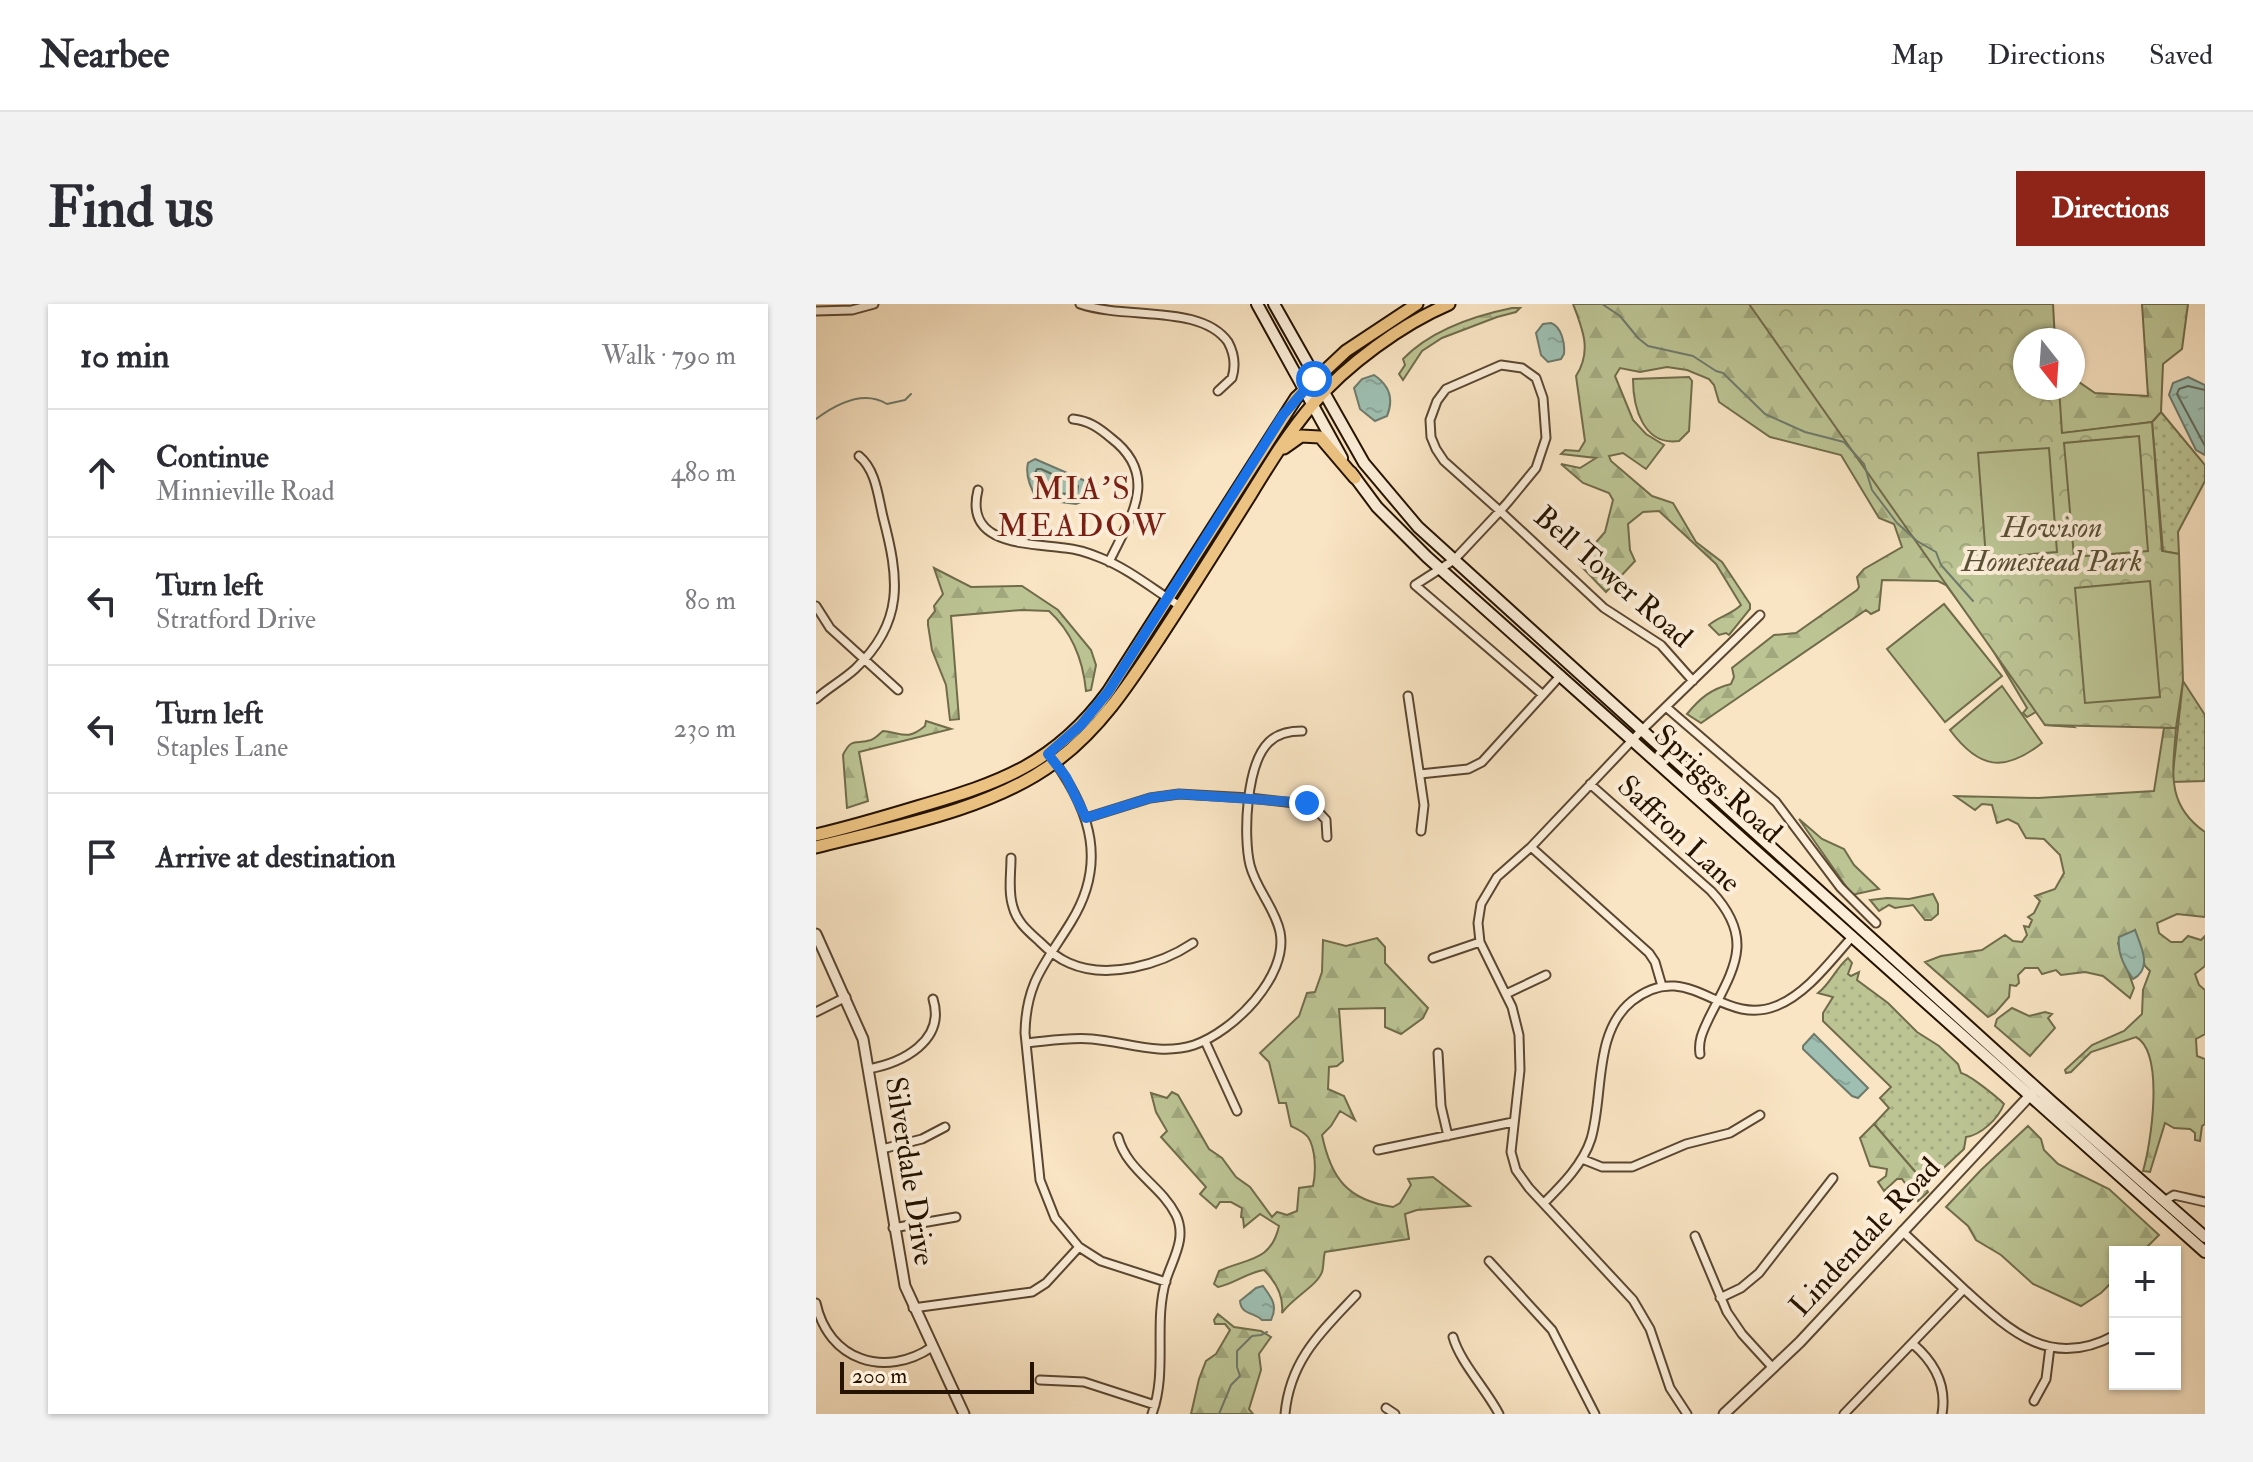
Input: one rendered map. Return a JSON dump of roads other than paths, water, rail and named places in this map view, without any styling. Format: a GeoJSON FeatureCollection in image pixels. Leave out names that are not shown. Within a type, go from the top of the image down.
{"type":"FeatureCollection","features":[{"type":"Feature","properties":{"kind":"main road","name":"Spriggs Road"},"geometry":{"type":"LineString","coordinates":[[1257,304],[1355,478],[1388,519],[1561,675],[1637,735],[1860,929],[2205,1252]]}},
{"type":"Feature","properties":{"kind":"main road","name":"Spriggs Road"},"geometry":{"type":"LineString","coordinates":[[1274,304],[1364,463],[1418,527],[1852,938],[2205,1237]]}},
{"type":"Feature","properties":{"kind":"main road"},"geometry":{"type":"LineString","coordinates":[[816,847],[884,830],[993,796],[1029,780],[1100,703],[1275,427],[1304,390],[1346,351],[1417,304]]}},
{"type":"Feature","properties":{"kind":"main road"},"geometry":{"type":"LineString","coordinates":[[816,835],[989,785],[1079,743],[1107,713],[1180,606],[1264,473],[1322,393],[1347,370],[1399,332],[1449,304]]}},
{"type":"Feature","properties":{"kind":"main road"},"geometry":{"type":"LineString","coordinates":[[1264,473],[1295,438],[1314,435],[1325,440],[1355,478]]}},
{"type":"Feature","properties":{"kind":"street"},"geometry":{"type":"LineString","coordinates":[[816,311],[852,310],[874,304]]}},
{"type":"Feature","properties":{"kind":"street"},"geometry":{"type":"LineString","coordinates":[[1080,304],[1095,308],[1182,308],[1208,318],[1225,336],[1234,358],[1232,378],[1218,391]]}},
{"type":"Feature","properties":{"kind":"street"},"geometry":{"type":"LineString","coordinates":[[1500,511],[1440,455],[1431,437],[1430,420],[1437,401],[1453,385],[1508,365],[1526,370],[1540,385],[1546,438],[1536,468],[1500,511],[1454,560],[1415,585],[1543,695]]}},
{"type":"Feature","properties":{"kind":"street"},"geometry":{"type":"LineString","coordinates":[[1073,419],[1091,422],[1120,445],[1129,455],[1137,474],[1136,504],[1109,562]]}},
{"type":"Feature","properties":{"kind":"street"},"geometry":{"type":"LineString","coordinates":[[816,699],[864,660],[885,631],[894,602],[896,578],[893,555],[871,469],[859,456]]}},
{"type":"Feature","properties":{"kind":"street"},"geometry":{"type":"LineString","coordinates":[[978,490],[975,506],[978,514],[986,527],[1000,537],[1018,544],[1079,550],[1109,562],[1180,606]]}},
{"type":"Feature","properties":{"kind":"street","name":"Bell Tower Road"},"geometry":{"type":"LineString","coordinates":[[1500,511],[1613,615],[1661,645],[1693,681]]}},
{"type":"Feature","properties":{"kind":"street"},"geometry":{"type":"LineString","coordinates":[[816,606],[830,628],[898,690]]}},
{"type":"Feature","properties":{"kind":"street"},"geometry":{"type":"LineString","coordinates":[[1687,1414],[1670,1388],[1650,1329],[1633,1300],[1516,1170],[1511,1152],[1519,1088],[1520,1052],[1516,1021],[1480,942],[1479,912],[1485,894],[1497,877],[1531,847],[1637,735],[1760,615]]}},
{"type":"Feature","properties":{"kind":"street"},"geometry":{"type":"LineString","coordinates":[[1420,774],[1475,766],[1561,675]]}},
{"type":"Feature","properties":{"kind":"street"},"geometry":{"type":"LineString","coordinates":[[1408,696],[1424,813],[1421,831]]}},
{"type":"Feature","properties":{"kind":"street","name":"Spriggs Road"},"geometry":{"type":"LineString","coordinates":[[1666,707],[1774,801],[1797,827],[1840,887],[1876,923]]}},
{"type":"Feature","properties":{"kind":"street"},"geometry":{"type":"LineString","coordinates":[[1026,1043],[1094,1039],[1157,1050],[1182,1048],[1205,1041],[1232,1023],[1250,1005],[1273,974],[1280,954],[1278,926],[1250,866],[1248,842],[1254,770],[1263,749],[1282,734],[1302,731]]}},
{"type":"Feature","properties":{"kind":"street"},"geometry":{"type":"LineString","coordinates":[[1052,758],[1077,797],[1086,818],[1092,850],[1088,888],[1078,910],[1041,966],[1026,1013],[1026,1043],[1040,1180],[1055,1218],[1079,1247],[1110,1266],[1166,1282]]}},
{"type":"Feature","properties":{"kind":"street","name":"Saffron Lane"},"geometry":{"type":"LineString","coordinates":[[1590,784],[1711,891],[1730,914],[1737,932],[1738,950],[1733,970],[1700,1038],[1700,1054]]}},
{"type":"Feature","properties":{"kind":"street"},"geometry":{"type":"LineString","coordinates":[[1086,818],[1162,796],[1197,794],[1250,798],[1312,805],[1326,820],[1327,837]]}},
{"type":"Feature","properties":{"kind":"street"},"geometry":{"type":"LineString","coordinates":[[1531,847],[1643,946],[1655,962],[1662,986]]}},
{"type":"Feature","properties":{"kind":"street"},"geometry":{"type":"LineString","coordinates":[[1011,858],[1010,895],[1023,927],[1050,952],[1075,966],[1128,968],[1167,958],[1193,943]]}},
{"type":"Feature","properties":{"kind":"street"},"geometry":{"type":"LineString","coordinates":[[1544,1203],[1582,1159],[1594,1127],[1608,1041],[1616,1018],[1636,997],[1662,986],[1688,988],[1750,1011],[1778,1006],[1802,990],[1860,929]]}},
{"type":"Feature","properties":{"kind":"street","name":"Silverdale Drive"},"geometry":{"type":"LineString","coordinates":[[816,934],[863,1039],[900,1269],[913,1308],[964,1414]]}},
{"type":"Feature","properties":{"kind":"street"},"geometry":{"type":"LineString","coordinates":[[1433,958],[1480,942]]}},
{"type":"Feature","properties":{"kind":"street"},"geometry":{"type":"LineString","coordinates":[[1506,994],[1546,975]]}},
{"type":"Feature","properties":{"kind":"street"},"geometry":{"type":"LineString","coordinates":[[816,1012],[846,997]]}},
{"type":"Feature","properties":{"kind":"street"},"geometry":{"type":"LineString","coordinates":[[868,1069],[897,1062],[923,1043],[935,1021],[933,999]]}},
{"type":"Feature","properties":{"kind":"street"},"geometry":{"type":"LineString","coordinates":[[1205,1041],[1237,1111]]}},
{"type":"Feature","properties":{"kind":"street"},"geometry":{"type":"LineString","coordinates":[[1438,1053],[1441,1106],[1448,1136]]}},
{"type":"Feature","properties":{"kind":"street","name":"Lindendale Road"},"geometry":{"type":"LineString","coordinates":[[1724,1414],[1773,1368],[2032,1092]]}},
{"type":"Feature","properties":{"kind":"street"},"geometry":{"type":"LineString","coordinates":[[1582,1159],[1602,1167],[1632,1167],[1686,1144],[1730,1133],[1760,1115]]}},
{"type":"Feature","properties":{"kind":"street"},"geometry":{"type":"LineString","coordinates":[[1378,1150],[1513,1122]]}},
{"type":"Feature","properties":{"kind":"street"},"geometry":{"type":"LineString","coordinates":[[882,1149],[909,1144],[945,1127]]}},
{"type":"Feature","properties":{"kind":"street"},"geometry":{"type":"LineString","coordinates":[[1118,1137],[1128,1161],[1171,1207],[1179,1226],[1179,1246],[1166,1282],[1162,1306],[1160,1382],[1152,1414]]}},
{"type":"Feature","properties":{"kind":"street"},"geometry":{"type":"LineString","coordinates":[[1720,1298],[1741,1288],[1759,1273],[1833,1178]]}},
{"type":"Feature","properties":{"kind":"street"},"geometry":{"type":"LineString","coordinates":[[2164,1201],[2177,1195],[2205,1202]]}},
{"type":"Feature","properties":{"kind":"street"},"geometry":{"type":"LineString","coordinates":[[893,1228],[956,1217]]}},
{"type":"Feature","properties":{"kind":"street"},"geometry":{"type":"LineString","coordinates":[[1902,1231],[2010,1330],[2050,1347],[2083,1348],[2109,1337]]}},
{"type":"Feature","properties":{"kind":"street"},"geometry":{"type":"LineString","coordinates":[[1695,1236],[1734,1325],[1773,1368]]}},
{"type":"Feature","properties":{"kind":"street"},"geometry":{"type":"LineString","coordinates":[[913,1308],[1032,1292],[1046,1283],[1079,1247]]}},
{"type":"Feature","properties":{"kind":"street"},"geometry":{"type":"LineString","coordinates":[[1489,1261],[1546,1321],[1595,1414]]}},
{"type":"Feature","properties":{"kind":"street"},"geometry":{"type":"LineString","coordinates":[[1844,1414],[1964,1289]]}},
{"type":"Feature","properties":{"kind":"street"},"geometry":{"type":"LineString","coordinates":[[1285,1414],[1290,1381],[1303,1356],[1356,1295]]}},
{"type":"Feature","properties":{"kind":"street"},"geometry":{"type":"LineString","coordinates":[[816,1303],[822,1324],[834,1341],[863,1359],[895,1363],[913,1358],[932,1347]]}},
{"type":"Feature","properties":{"kind":"street"},"geometry":{"type":"LineString","coordinates":[[1453,1337],[1458,1352],[1486,1389],[1499,1414]]}},
{"type":"Feature","properties":{"kind":"street"},"geometry":{"type":"LineString","coordinates":[[1913,1344],[1930,1360],[1939,1378],[1942,1414]]}},
{"type":"Feature","properties":{"kind":"street"},"geometry":{"type":"LineString","coordinates":[[2034,1401],[2046,1379],[2050,1347]]}},
{"type":"Feature","properties":{"kind":"street"},"geometry":{"type":"LineString","coordinates":[[1040,1380],[1084,1382],[1155,1405]]}},
{"type":"Feature","properties":{"kind":"street"},"geometry":{"type":"LineString","coordinates":[[1386,1408],[1395,1414]]}},
{"type":"Feature","properties":{"kind":"water"},"geometry":{"type":"Polygon","coordinates":[[[1551,323],[1560,332],[1564,354],[1561,359],[1548,362],[1541,355],[1536,333],[1543,324],[1551,323]]]}},
{"type":"Feature","properties":{"kind":"water"},"geometry":{"type":"Polygon","coordinates":[[[1374,375],[1387,388],[1390,398],[1387,416],[1375,421],[1360,409],[1354,388],[1362,379],[1374,375]]]}},
{"type":"Feature","properties":{"kind":"water"},"geometry":{"type":"Polygon","coordinates":[[[2188,377],[2205,385],[2205,455],[2196,450],[2169,395],[2173,383],[2188,377]]]}},
{"type":"Feature","properties":{"kind":"water"},"geometry":{"type":"Polygon","coordinates":[[[1035,459],[1088,482],[1090,487],[1081,502],[1037,499],[1027,472],[1028,463],[1035,459]]]}},
{"type":"Feature","properties":{"kind":"water"},"geometry":{"type":"Polygon","coordinates":[[[2135,930],[2144,963],[2139,975],[2133,979],[2122,960],[2119,937],[2135,930]]]}},
{"type":"Feature","properties":{"kind":"water"},"geometry":{"type":"Polygon","coordinates":[[[1814,1034],[1868,1088],[1858,1098],[1852,1096],[1803,1049],[1814,1034]]]}},
{"type":"Feature","properties":{"kind":"water"},"geometry":{"type":"Polygon","coordinates":[[[1263,1286],[1273,1302],[1271,1320],[1262,1320],[1241,1306],[1240,1301],[1263,1286]]]}},
{"type":"Feature","properties":{"kind":"waterway"},"geometry":{"type":"LineString","coordinates":[[1602,304],[1620,316],[1648,346],[1693,356],[1723,373],[1765,414],[1805,432],[1844,442],[1864,464],[1872,490],[1897,523],[1917,541],[1936,552],[1941,565],[1973,601]]}},
{"type":"Feature","properties":{"kind":"waterway"},"geometry":{"type":"LineString","coordinates":[[816,419],[850,400],[869,398],[887,404],[905,400],[911,394]]}},
{"type":"Feature","properties":{"kind":"waterway"},"geometry":{"type":"LineString","coordinates":[[1219,1414],[1231,1385],[1240,1376],[1237,1351],[1252,1336],[1267,1332]]}},
{"type":"Feature","properties":{"kind":"district","name":"MIA'S MEADOW"},"geometry":{"type":"Point","coordinates":[1082,508]}},
{"type":"Feature","properties":{"kind":"park label","name":"Howison Homestead Park"},"geometry":{"type":"Point","coordinates":[2052,544]}}]}
